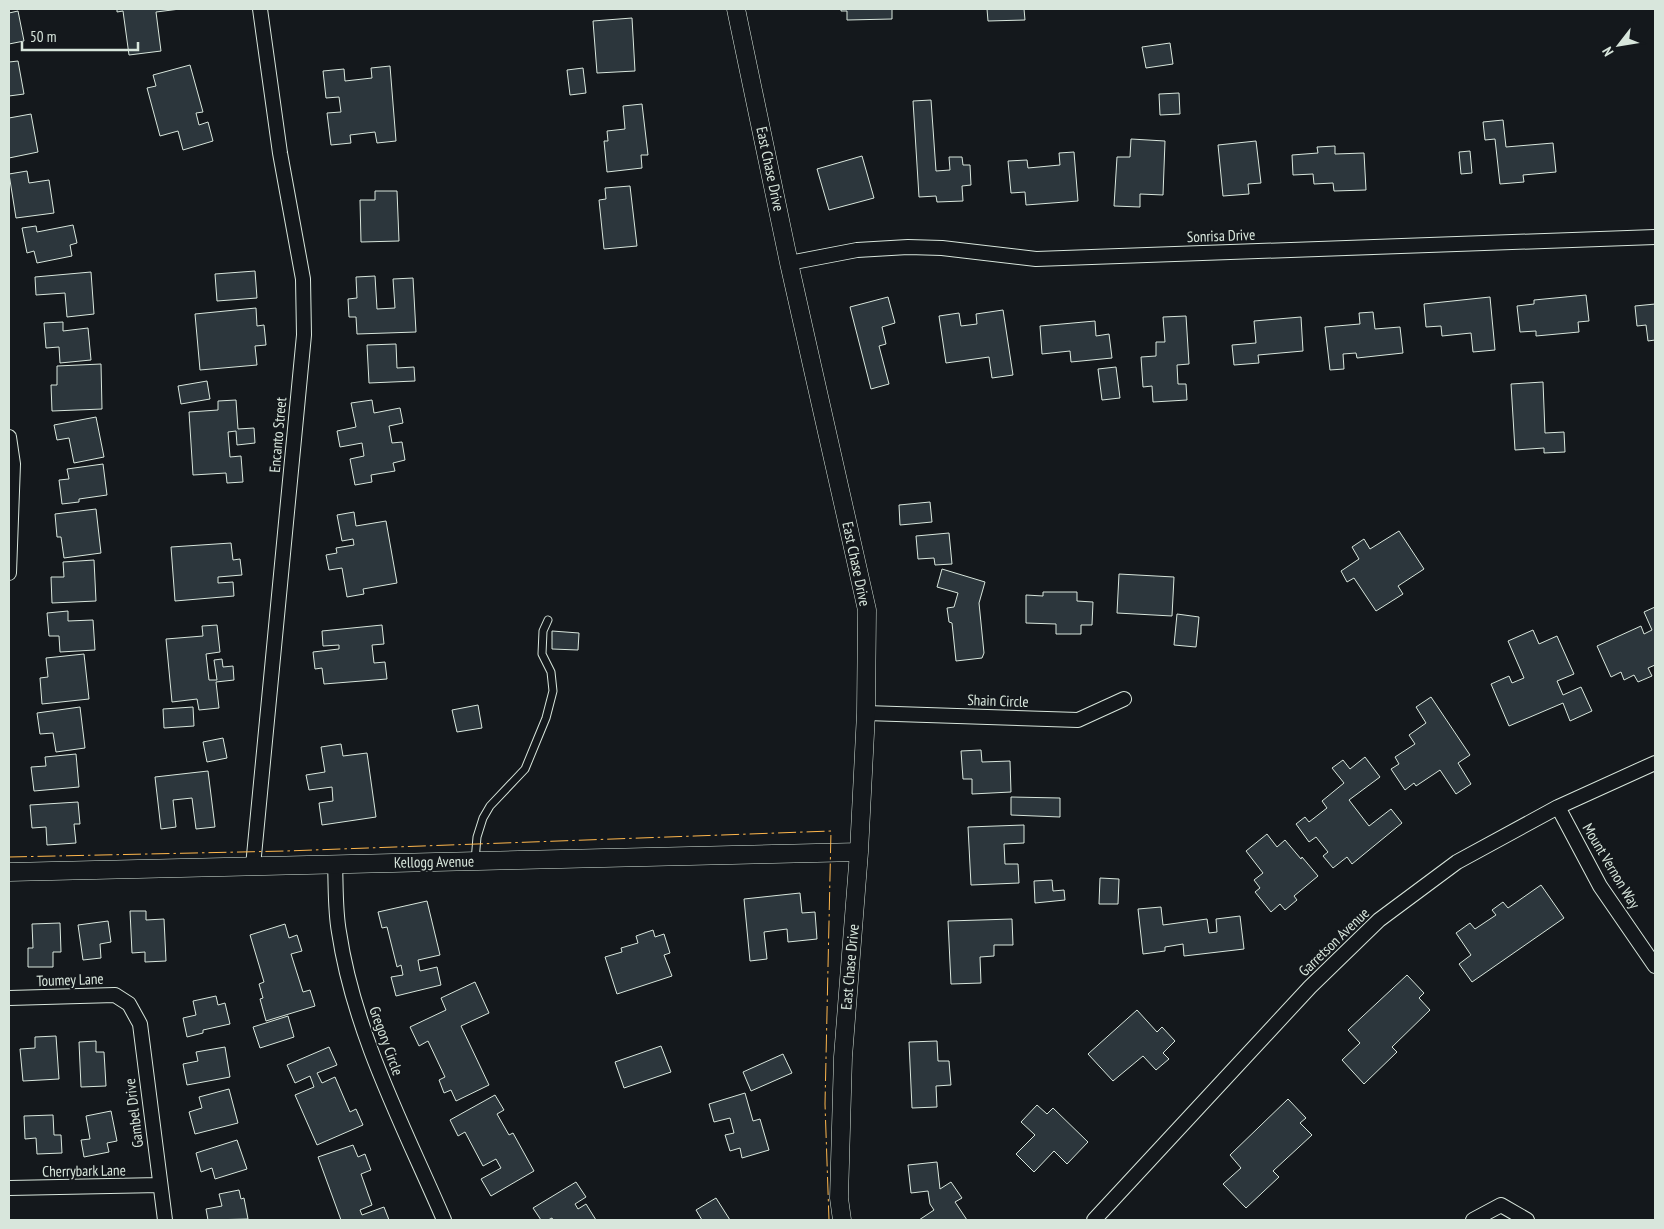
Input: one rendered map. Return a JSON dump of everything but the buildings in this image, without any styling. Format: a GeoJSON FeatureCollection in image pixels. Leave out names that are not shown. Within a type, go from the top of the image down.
{"type":"FeatureCollection","features":[{"type":"Feature","properties":{"kind":"street","name":"Encanto Street"},"geometry":{"type":"LineString","coordinates":[[253,866],[304,335],[303,279],[280,152],[260,9]]}},
{"type":"Feature","properties":{"kind":"street","name":"East Chase Drive"},"geometry":{"type":"LineString","coordinates":[[736,9],[867,610],[866,713],[859,852],[843,1057],[839,1198],[842,1220]]}},
{"type":"Feature","properties":{"kind":"street","name":"Sonrisa Drive"},"geometry":{"type":"LineString","coordinates":[[790,263],[857,250],[908,247],[942,248],[1036,259],[1655,237]]}},
{"type":"Feature","properties":{"kind":"street"},"geometry":{"type":"LineString","coordinates":[[9,437],[13,464],[9,573]]}},
{"type":"Feature","properties":{"kind":"street","name":"Shain Circle"},"geometry":{"type":"LineString","coordinates":[[866,713],[1078,720],[1124,699]]}},
{"type":"Feature","properties":{"kind":"street","name":"Garretson Avenue"},"geometry":{"type":"LineString","coordinates":[[1094,1220],[1310,987],[1379,920],[1456,862],[1558,807],[1655,763]]}},
{"type":"Feature","properties":{"kind":"street","name":"Mount Vernon Way"},"geometry":{"type":"LineString","coordinates":[[1558,807],[1600,886],[1655,966]]}},
{"type":"Feature","properties":{"kind":"street","name":"Kellogg Avenue"},"geometry":{"type":"LineString","coordinates":[[9,872],[859,852]]}},
{"type":"Feature","properties":{"kind":"street","name":"Gregory Circle"},"geometry":{"type":"LineString","coordinates":[[335,864],[338,931],[351,990],[385,1085],[444,1220]]}},
{"type":"Feature","properties":{"kind":"street","name":"Toumey Lane"},"geometry":{"type":"LineString","coordinates":[[9,998],[115,995],[129,1004]]}},
{"type":"Feature","properties":{"kind":"street","name":"Gambel Drive"},"geometry":{"type":"LineString","coordinates":[[129,1004],[140,1024],[165,1220]]}},
{"type":"Feature","properties":{"kind":"street","name":"Cherrybark Lane"},"geometry":{"type":"LineString","coordinates":[[9,1188],[160,1186]]}},
{"type":"Feature","properties":{"kind":"street"},"geometry":{"type":"LineString","coordinates":[[1472,1220],[1501,1205],[1527,1220]]}},
{"type":"Feature","properties":{"kind":"lane"},"geometry":{"type":"LineString","coordinates":[[474,861],[477,836],[483,818],[490,806],[526,769],[546,718],[554,691],[550,672],[542,654],[543,631],[548,620]]}},
{"type":"Feature","properties":{"kind":"power"},"geometry":{"type":"LineString","coordinates":[[9,857],[286,851],[831,831],[825,1104],[829,1220]]}}]}
